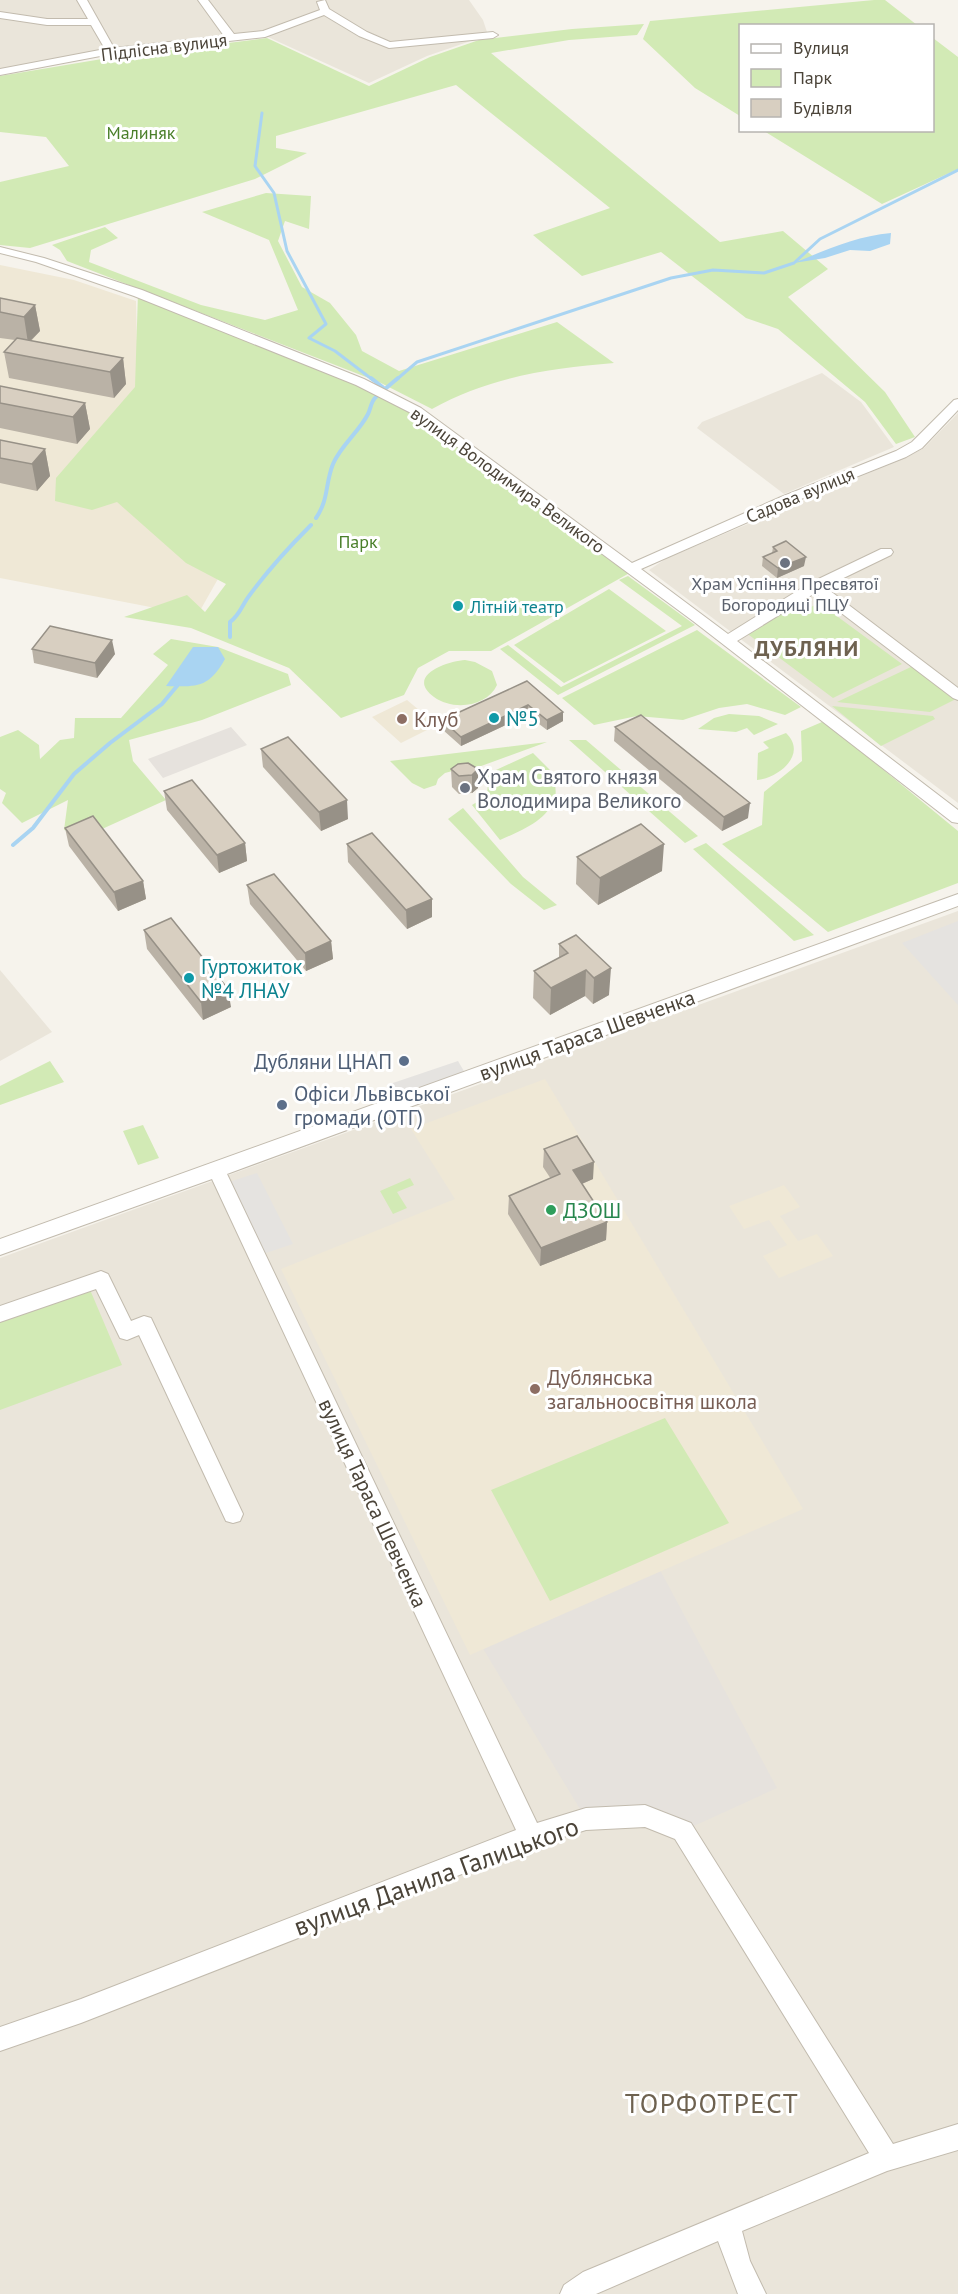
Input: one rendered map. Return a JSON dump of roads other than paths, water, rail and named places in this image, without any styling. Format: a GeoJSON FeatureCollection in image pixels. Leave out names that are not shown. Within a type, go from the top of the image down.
{"type":"FeatureCollection","features":[{"type":"Feature","properties":{"kind":"street"},"geometry":{"type":"LineString","coordinates":[[82,0],[111,51]]}},
{"type":"Feature","properties":{"kind":"street"},"geometry":{"type":"LineString","coordinates":[[203,0],[232,39]]}},
{"type":"Feature","properties":{"kind":"street"},"geometry":{"type":"LineString","coordinates":[[321,0],[325,11],[363,34],[388,45],[493,34]]}},
{"type":"Feature","properties":{"kind":"street","name":"Підлісна вулиця"},"geometry":{"type":"LineString","coordinates":[[0,72],[111,51],[265,34],[325,11]]}},
{"type":"Feature","properties":{"kind":"street"},"geometry":{"type":"LineString","coordinates":[[0,15],[66,25],[94,22]]}},
{"type":"Feature","properties":{"kind":"street","name":"вулиця Володимира Великого"},"geometry":{"type":"LineString","coordinates":[[0,250],[40,260],[138,293],[360,382],[417,411],[727,640],[958,818]]}},
{"type":"Feature","properties":{"kind":"street","name":"Садова вулиця"},"geometry":{"type":"LineString","coordinates":[[630,569],[786,500],[901,454],[917,445],[958,403]]}},
{"type":"Feature","properties":{"kind":"street"},"geometry":{"type":"LineString","coordinates":[[727,640],[814,586],[886,552]]}},
{"type":"Feature","properties":{"kind":"street"},"geometry":{"type":"LineString","coordinates":[[814,586],[958,695]]}},
{"type":"Feature","properties":{"kind":"street","name":"вулиця Тараса Шевченка"},"geometry":{"type":"LineString","coordinates":[[0,1247],[958,900]]}},
{"type":"Feature","properties":{"kind":"street","name":"вулиця Тараса Шевченка"},"geometry":{"type":"LineString","coordinates":[[216,1169],[531,1836]]}},
{"type":"Feature","properties":{"kind":"street"},"geometry":{"type":"LineString","coordinates":[[0,1314],[100,1279],[127,1332],[144,1324],[233,1514]]}},
{"type":"Feature","properties":{"kind":"street","name":"вулиця Данила Галицького"},"geometry":{"type":"LineString","coordinates":[[0,2039],[92,2007],[531,1836],[586,1819],[645,1816],[683,1831],[887,2158]]}},
{"type":"Feature","properties":{"kind":"street"},"geometry":{"type":"LineString","coordinates":[[573,2294],[592,2281],[887,2158],[958,2137]]}},
{"type":"Feature","properties":{"kind":"street"},"geometry":{"type":"LineString","coordinates":[[728,2224],[731,2247],[738,2270],[753,2294]]}},
{"type":"Feature","properties":{"kind":"water"},"geometry":{"type":"Polygon","coordinates":[[[891,233],[890,244],[870,251],[850,250],[825,258],[794,263],[853,240],[891,233]]]}},
{"type":"Feature","properties":{"kind":"water"},"geometry":{"type":"Polygon","coordinates":[[[193,647],[218,647],[225,659],[213,676],[201,684],[166,686],[193,647]]]}},
{"type":"Feature","properties":{"kind":"waterway"},"geometry":{"type":"LineString","coordinates":[[262,113],[255,166],[274,193],[287,251],[326,324],[309,338],[335,351],[373,380]]}},
{"type":"Feature","properties":{"kind":"waterway"},"geometry":{"type":"LineString","coordinates":[[396,380],[417,362],[671,278],[713,270],[764,273],[794,263],[820,239],[958,170]]}},
{"type":"Feature","properties":{"kind":"waterway"},"geometry":{"type":"LineString","coordinates":[[371,378],[385,389],[398,378]]}},
{"type":"Feature","properties":{"kind":"waterway"},"geometry":{"type":"LineString","coordinates":[[316,518],[325,498],[333,464],[364,421],[376,397]]}},
{"type":"Feature","properties":{"kind":"waterway"},"geometry":{"type":"LineString","coordinates":[[230,637],[230,622],[271,568],[311,525]]}},
{"type":"Feature","properties":{"kind":"waterway"},"geometry":{"type":"LineString","coordinates":[[13,845],[33,828],[74,774],[110,743],[162,704],[177,686]]}},
{"type":"Feature","properties":{"kind":"place","name":"Храм Успіння Пресвятої Богородиці ПЦУ"},"geometry":{"type":"Point","coordinates":[785,563]}},
{"type":"Feature","properties":{"kind":"place","name":"Літній театр"},"geometry":{"type":"Point","coordinates":[458,606]}},
{"type":"Feature","properties":{"kind":"place","name":"№5"},"geometry":{"type":"Point","coordinates":[494,718]}},
{"type":"Feature","properties":{"kind":"place","name":"Клуб"},"geometry":{"type":"Point","coordinates":[402,719]}},
{"type":"Feature","properties":{"kind":"place","name":"Храм Святого князя Володимира Великого"},"geometry":{"type":"Point","coordinates":[465,788]}},
{"type":"Feature","properties":{"kind":"place","name":"Гуртожиток №4 ЛНАУ"},"geometry":{"type":"Point","coordinates":[189,978]}},
{"type":"Feature","properties":{"kind":"place","name":"Дубляни ЦНАП"},"geometry":{"type":"Point","coordinates":[404,1061]}},
{"type":"Feature","properties":{"kind":"place","name":"Офіси Львівської громади (ОТГ)"},"geometry":{"type":"Point","coordinates":[282,1105]}},
{"type":"Feature","properties":{"kind":"place","name":"ДЗОШ"},"geometry":{"type":"Point","coordinates":[551,1210]}},
{"type":"Feature","properties":{"kind":"place","name":"Дублянська загальноосвітня школа"},"geometry":{"type":"Point","coordinates":[535,1389]}},
{"type":"Feature","properties":{"kind":"district","name":"ДУБЛЯНИ"},"geometry":{"type":"Point","coordinates":[807,648]}},
{"type":"Feature","properties":{"kind":"district","name":"ТОРФОТРЕСТ"},"geometry":{"type":"Point","coordinates":[712,2103]}},
{"type":"Feature","properties":{"kind":"park label","name":"Малиняк"},"geometry":{"type":"Point","coordinates":[141,132]}},
{"type":"Feature","properties":{"kind":"park label","name":"Парк"},"geometry":{"type":"Point","coordinates":[358,541]}}]}
